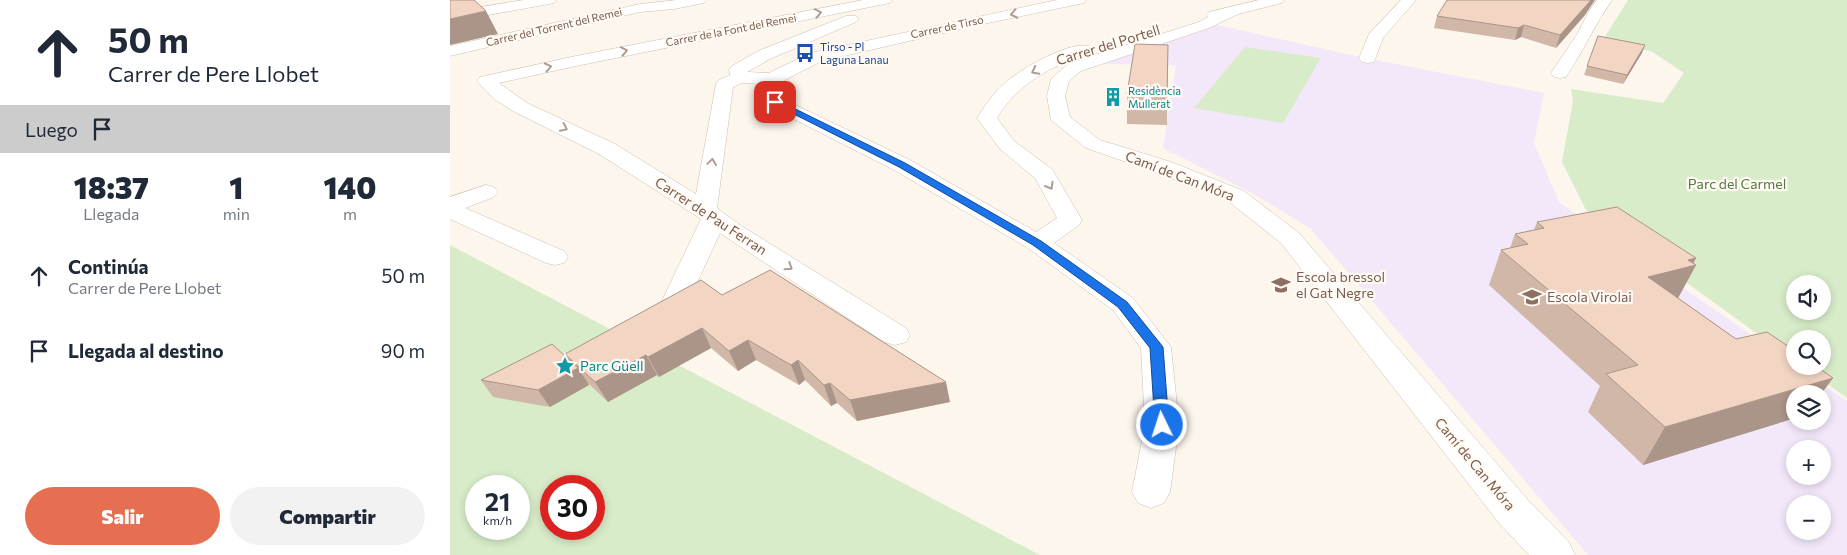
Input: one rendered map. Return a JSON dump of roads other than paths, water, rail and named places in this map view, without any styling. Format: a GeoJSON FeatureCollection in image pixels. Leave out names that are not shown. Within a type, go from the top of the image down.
{"type":"FeatureCollection","features":[{"type":"Feature","properties":{"kind":"street"},"geometry":{"type":"LineString","coordinates":[[450,17],[549,0]]}},
{"type":"Feature","properties":{"kind":"street","name":"Carrer del Torrent del Remei"},"geometry":{"type":"LineString","coordinates":[[450,51],[657,3],[699,0]]}},
{"type":"Feature","properties":{"kind":"street","name":"Carrer de la Font del Remei"},"geometry":{"type":"LineString","coordinates":[[486,81],[576,60],[885,0]]}},
{"type":"Feature","properties":{"kind":"street"},"geometry":{"type":"LineString","coordinates":[[739,77],[738,70],[764,55],[896,0]]}},
{"type":"Feature","properties":{"kind":"street","name":"Carrer de Tirso"},"geometry":{"type":"LineString","coordinates":[[772,79],[816,57],[969,22],[1079,0]]}},
{"type":"Feature","properties":{"kind":"street","name":"Carrer del Portell"},"geometry":{"type":"LineString","coordinates":[[1037,243],[1070,220],[1044,174],[1007,145],[987,118],[1004,93],[1029,74],[1096,44],[1277,0]]}},
{"type":"Feature","properties":{"kind":"street"},"geometry":{"type":"LineString","coordinates":[[1368,58],[1375,37],[1409,0]]}},
{"type":"Feature","properties":{"kind":"street"},"geometry":{"type":"LineString","coordinates":[[1560,74],[1586,33],[1596,11],[1605,0]]}},
{"type":"Feature","properties":{"kind":"street"},"geometry":{"type":"LineString","coordinates":[[587,36],[650,12],[657,3]]}},
{"type":"Feature","properties":{"kind":"street","name":"Camí de Can Móra"},"geometry":{"type":"LineString","coordinates":[[1232,12],[1204,25],[1075,67],[1060,79],[1056,96],[1061,120],[1093,144],[1163,166],[1236,196],[1290,238],[1514,511],[1556,555]]}},
{"type":"Feature","properties":{"kind":"street"},"geometry":{"type":"LineString","coordinates":[[486,81],[515,63],[542,53]]}},
{"type":"Feature","properties":{"kind":"street"},"geometry":{"type":"LineString","coordinates":[[673,307],[710,214],[722,95],[726,84],[739,77],[772,79],[770,90],[775,102],[902,165],[1037,243],[1123,304],[1156,347],[1162,425],[1151,492]]}},
{"type":"Feature","properties":{"kind":"street","name":"Carrer de Pau Ferran"},"geometry":{"type":"LineString","coordinates":[[486,81],[501,95],[520,107],[607,149],[895,335]]}},
{"type":"Feature","properties":{"kind":"street"},"geometry":{"type":"LineString","coordinates":[[450,205],[486,192]]}},
{"type":"Feature","properties":{"kind":"street"},"geometry":{"type":"LineString","coordinates":[[450,210],[555,257]]}},
{"type":"Feature","properties":{"kind":"place","name":"Tirso - Pl Laguna Lanau"},"geometry":{"type":"Point","coordinates":[805,53]}},
{"type":"Feature","properties":{"kind":"place","name":"Residència Mullerat"},"geometry":{"type":"Point","coordinates":[1113,97]}},
{"type":"Feature","properties":{"kind":"place","name":"Escola bressol el Gat Negre"},"geometry":{"type":"Point","coordinates":[1281,285]}},
{"type":"Feature","properties":{"kind":"place","name":"Escola Virolai"},"geometry":{"type":"Point","coordinates":[1532,297]}},
{"type":"Feature","properties":{"kind":"place","name":"Parc Güell"},"geometry":{"type":"Point","coordinates":[565,366]}},
{"type":"Feature","properties":{"kind":"park label","name":"Parc del Carmel"},"geometry":{"type":"Point","coordinates":[1737,184]}}]}
